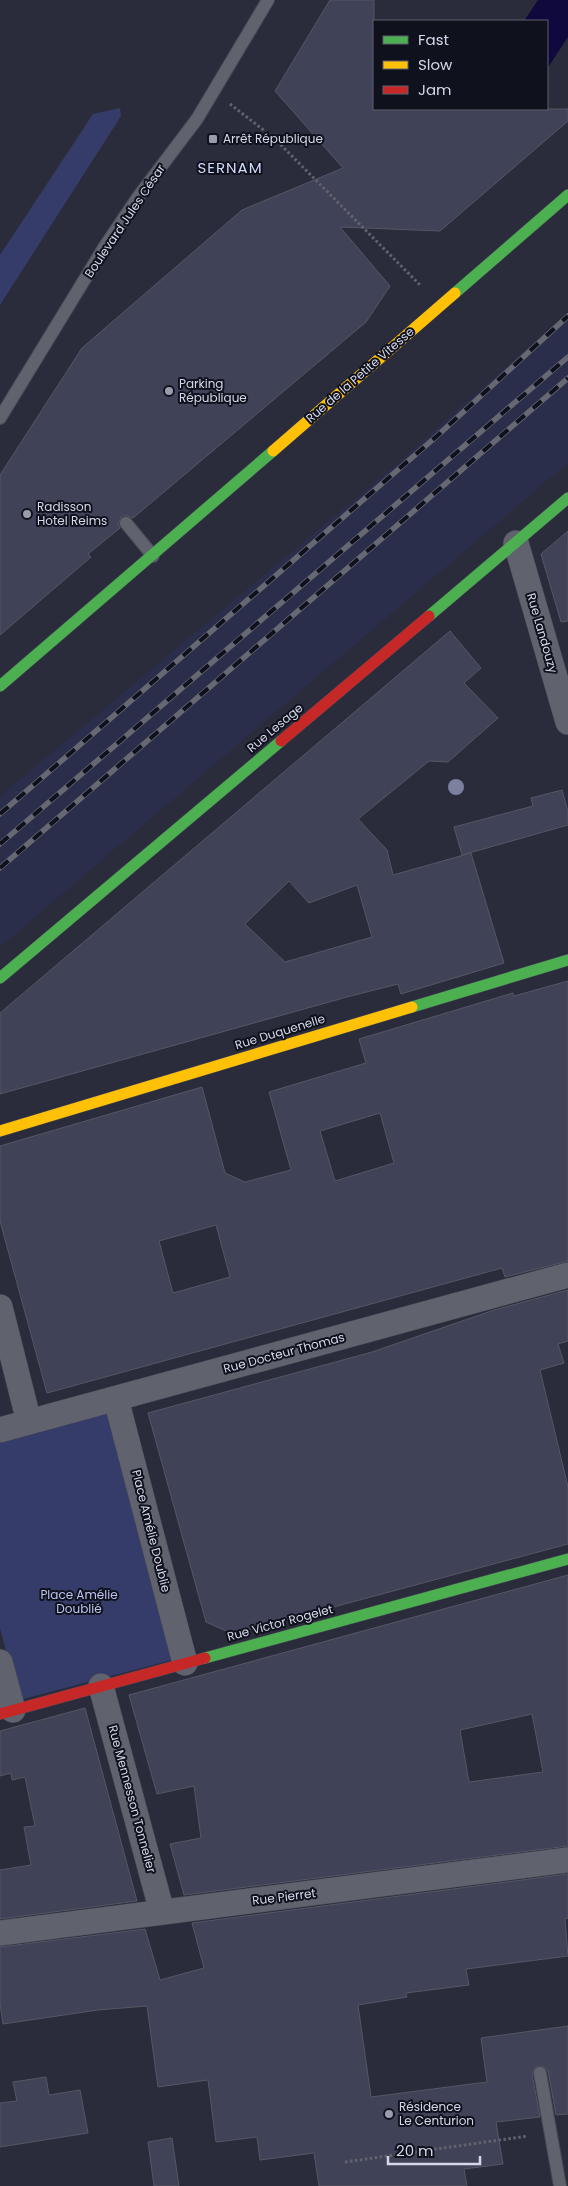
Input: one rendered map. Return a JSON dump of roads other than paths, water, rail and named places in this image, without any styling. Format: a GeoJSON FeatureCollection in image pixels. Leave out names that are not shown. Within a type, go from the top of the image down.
{"type":"FeatureCollection","features":[{"type":"Feature","properties":{"kind":"street","name":"Rue de la Petite Vitesse"},"geometry":{"type":"LineString","coordinates":[[0,686],[153,556],[568,195]]}},
{"type":"Feature","properties":{"kind":"street","name":"Rue Lesage"},"geometry":{"type":"LineString","coordinates":[[0,978],[568,498]]}},
{"type":"Feature","properties":{"kind":"street","name":"Rue Landouzy"},"geometry":{"type":"LineString","coordinates":[[516,543],[568,722]]}},
{"type":"Feature","properties":{"kind":"street","name":"Rue Duquenelle"},"geometry":{"type":"LineString","coordinates":[[0,1131],[568,960]]}},
{"type":"Feature","properties":{"kind":"street","name":"Rue Docteur Thomas"},"geometry":{"type":"LineString","coordinates":[[0,1430],[568,1275]]}},
{"type":"Feature","properties":{"kind":"street"},"geometry":{"type":"LineString","coordinates":[[0,1307],[29,1422]]}},
{"type":"Feature","properties":{"kind":"street","name":"Place Amélie Doublie"},"geometry":{"type":"LineString","coordinates":[[116,1398],[185,1663]]}},
{"type":"Feature","properties":{"kind":"street","name":"Rue Victor Rogelet"},"geometry":{"type":"LineString","coordinates":[[7,1712],[568,1559]]}},
{"type":"Feature","properties":{"kind":"street"},"geometry":{"type":"LineString","coordinates":[[0,1662],[7,1712]]}},
{"type":"Feature","properties":{"kind":"street","name":"Rue Mennesson Tonnelier"},"geometry":{"type":"LineString","coordinates":[[101,1686],[162,1912]]}},
{"type":"Feature","properties":{"kind":"street","name":"Rue Pierret"},"geometry":{"type":"LineString","coordinates":[[0,1933],[568,1860]]}},
{"type":"Feature","properties":{"kind":"lane","name":"Boulevard Jules César"},"geometry":{"type":"LineString","coordinates":[[0,418],[110,238],[138,197],[197,119],[268,0]]}},
{"type":"Feature","properties":{"kind":"lane"},"geometry":{"type":"LineString","coordinates":[[126,523],[153,556]]}},
{"type":"Feature","properties":{"kind":"lane"},"geometry":{"type":"LineString","coordinates":[[540,2073],[560,2186]]}},
{"type":"Feature","properties":{"kind":"railway"},"geometry":{"type":"LineString","coordinates":[[0,814],[437,436],[568,316]]}},
{"type":"Feature","properties":{"kind":"railway"},"geometry":{"type":"LineString","coordinates":[[0,844],[568,357]]}},
{"type":"Feature","properties":{"kind":"railway"},"geometry":{"type":"LineString","coordinates":[[0,868],[568,378]]}},
{"type":"Feature","properties":{"kind":"place","name":"Arrêt République"},"geometry":{"type":"Point","coordinates":[213,139]}},
{"type":"Feature","properties":{"kind":"place","name":"Parking République"},"geometry":{"type":"Point","coordinates":[169,391]}},
{"type":"Feature","properties":{"kind":"place","name":"Radisson Hotel Reims"},"geometry":{"type":"Point","coordinates":[27,514]}},
{"type":"Feature","properties":{"kind":"place","name":"Résidence Le Centurion"},"geometry":{"type":"Point","coordinates":[389,2114]}},
{"type":"Feature","properties":{"kind":"district","name":"SERNAM"},"geometry":{"type":"Point","coordinates":[230,168]}},
{"type":"Feature","properties":{"kind":"park label","name":"Place Amélie Doublié"},"geometry":{"type":"Point","coordinates":[79,1602]}}]}
